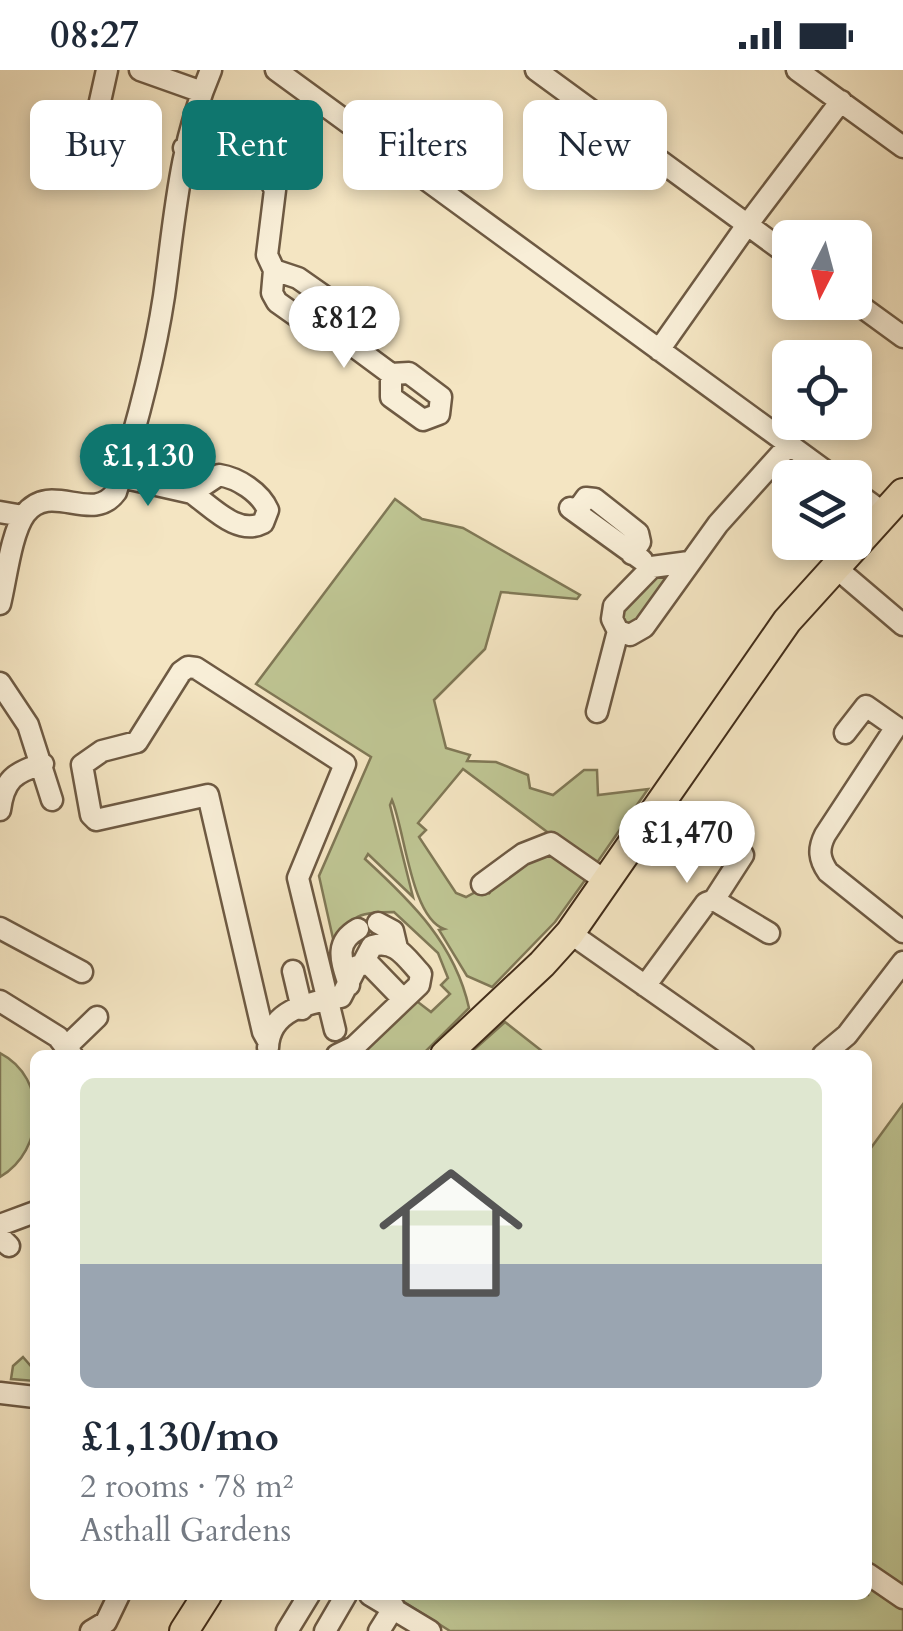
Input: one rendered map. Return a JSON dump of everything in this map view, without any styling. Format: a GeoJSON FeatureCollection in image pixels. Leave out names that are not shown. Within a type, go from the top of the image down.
{"type":"FeatureCollection","features":[{"type":"Feature","properties":{"kind":"main road"},"geometry":{"type":"LineString","coordinates":[[450,1050],[570,933],[779,632],[893,503]]}},
{"type":"Feature","properties":{"kind":"main road"},"geometry":{"type":"LineString","coordinates":[[184,1631],[204,1600]]}},
{"type":"Feature","properties":{"kind":"street"},"geometry":{"type":"LineString","coordinates":[[100,100],[107,70]]}},
{"type":"Feature","properties":{"kind":"street"},"geometry":{"type":"LineString","coordinates":[[140,70],[202,92]]}},
{"type":"Feature","properties":{"kind":"street"},"geometry":{"type":"LineString","coordinates":[[199,100],[211,70]]}},
{"type":"Feature","properties":{"kind":"street"},"geometry":{"type":"LineString","coordinates":[[276,70],[811,460]]}},
{"type":"Feature","properties":{"kind":"street"},"geometry":{"type":"LineString","coordinates":[[536,70],[772,243]]}},
{"type":"Feature","properties":{"kind":"street"},"geometry":{"type":"LineString","coordinates":[[797,70],[903,146]]}},
{"type":"Feature","properties":{"kind":"street"},"geometry":{"type":"LineString","coordinates":[[660,350],[747,225],[841,101]]}},
{"type":"Feature","properties":{"kind":"street"},"geometry":{"type":"LineString","coordinates":[[0,604],[23,516],[38,504],[54,500],[98,506],[108,503],[121,477],[143,400],[163,300],[182,162]]}},
{"type":"Feature","properties":{"kind":"street"},"geometry":{"type":"LineString","coordinates":[[275,190],[267,254],[274,270],[272,292],[277,302],[318,331],[337,334],[392,374]]}},
{"type":"Feature","properties":{"kind":"street"},"geometry":{"type":"LineString","coordinates":[[274,270],[298,278],[338,306],[342,324],[337,334]]}},
{"type":"Feature","properties":{"kind":"street"},"geometry":{"type":"LineString","coordinates":[[872,314],[903,337]]}},
{"type":"Feature","properties":{"kind":"street"},"geometry":{"type":"LineString","coordinates":[[618,631],[630,635],[644,627],[718,524],[789,444]]}},
{"type":"Feature","properties":{"kind":"street"},"geometry":{"type":"LineString","coordinates":[[121,477],[192,493]]}},
{"type":"Feature","properties":{"kind":"street"},"geometry":{"type":"LineString","coordinates":[[573,510],[652,567]]}},
{"type":"Feature","properties":{"kind":"street"},"geometry":{"type":"LineString","coordinates":[[0,512],[23,516]]}},
{"type":"Feature","properties":{"kind":"street"},"geometry":{"type":"LineString","coordinates":[[597,712],[618,631],[612,619],[614,606],[652,567],[690,562]]}},
{"type":"Feature","properties":{"kind":"street"},"geometry":{"type":"LineString","coordinates":[[836,566],[903,625]]}},
{"type":"Feature","properties":{"kind":"street"},"geometry":{"type":"LineString","coordinates":[[268,1048],[208,795],[96,820],[91,815],[81,773],[88,758],[137,742],[181,672],[188,668],[196,668],[345,764],[298,878],[334,1030],[328,1050]]}},
{"type":"Feature","properties":{"kind":"street"},"geometry":{"type":"LineString","coordinates":[[0,683],[28,724],[52,800]]}},
{"type":"Feature","properties":{"kind":"street"},"geometry":{"type":"LineString","coordinates":[[845,732],[866,706],[890,736],[826,835],[820,852],[828,872],[903,932]]}},
{"type":"Feature","properties":{"kind":"street"},"geometry":{"type":"LineString","coordinates":[[0,810],[5,785],[16,773],[43,764]]}},
{"type":"Feature","properties":{"kind":"street"},"geometry":{"type":"LineString","coordinates":[[482,884],[524,854],[552,843],[607,882]]}},
{"type":"Feature","properties":{"kind":"street"},"geometry":{"type":"LineString","coordinates":[[645,986],[699,908],[714,900],[744,854]]}},
{"type":"Feature","properties":{"kind":"street"},"geometry":{"type":"LineString","coordinates":[[714,900],[769,933]]}},
{"type":"Feature","properties":{"kind":"street"},"geometry":{"type":"LineString","coordinates":[[349,985],[340,946],[344,939],[368,926],[393,931],[398,948],[421,974],[419,985],[349,1050]]}},
{"type":"Feature","properties":{"kind":"street"},"geometry":{"type":"LineString","coordinates":[[0,928],[82,972]]}},
{"type":"Feature","properties":{"kind":"street"},"geometry":{"type":"LineString","coordinates":[[570,933],[737,1050]]}},
{"type":"Feature","properties":{"kind":"street"},"geometry":{"type":"LineString","coordinates":[[363,963],[372,946],[384,943],[398,948]]}},
{"type":"Feature","properties":{"kind":"street"},"geometry":{"type":"LineString","coordinates":[[829,1050],[847,1035],[903,962]]}},
{"type":"Feature","properties":{"kind":"street"},"geometry":{"type":"LineString","coordinates":[[268,1048],[270,1030],[292,1011],[341,996],[357,966],[363,963],[370,964],[400,996],[399,1004]]}},
{"type":"Feature","properties":{"kind":"street"},"geometry":{"type":"LineString","coordinates":[[292,1011],[293,971]]}},
{"type":"Feature","properties":{"kind":"street"},"geometry":{"type":"LineString","coordinates":[[258,1000],[327,1018],[334,1030]]}},
{"type":"Feature","properties":{"kind":"street"},"geometry":{"type":"LineString","coordinates":[[0,1001],[33,1019],[58,1037],[68,1050]]}},
{"type":"Feature","properties":{"kind":"street"},"geometry":{"type":"LineString","coordinates":[[70,1050],[98,1017]]}},
{"type":"Feature","properties":{"kind":"street"},"geometry":{"type":"LineString","coordinates":[[0,1225],[30,1218]]}},
{"type":"Feature","properties":{"kind":"street"},"geometry":{"type":"LineString","coordinates":[[0,1393],[30,1396]]}},
{"type":"Feature","properties":{"kind":"street"},"geometry":{"type":"LineString","coordinates":[[872,1577],[903,1598]]}},
{"type":"Feature","properties":{"kind":"street"},"geometry":{"type":"LineString","coordinates":[[91,1631],[106,1622],[117,1600]]}},
{"type":"Feature","properties":{"kind":"street"},"geometry":{"type":"LineString","coordinates":[[287,1631],[306,1600]]}},
{"type":"Feature","properties":{"kind":"street"},"geometry":{"type":"LineString","coordinates":[[325,1631],[343,1600]]}},
{"type":"Feature","properties":{"kind":"street"},"geometry":{"type":"LineString","coordinates":[[379,1600],[430,1631]]}},
{"type":"Feature","properties":{"kind":"street"},"geometry":{"type":"LineString","coordinates":[[379,1631],[394,1608]]}},
{"type":"Feature","properties":{"kind":"green space"},"geometry":{"type":"Polygon","coordinates":[[[395,499],[422,519],[463,528],[580,595],[577,599],[501,592],[485,649],[434,700],[446,748],[470,755],[467,761],[496,762],[528,775],[530,788],[553,795],[584,770],[597,770],[598,795],[648,789],[594,867],[463,769],[418,823],[426,830],[419,837],[456,893],[466,897],[483,888],[490,894],[485,887],[547,850],[588,876],[555,922],[492,987],[467,976],[439,930],[444,929],[424,908],[392,800],[390,805],[413,897],[368,854],[365,859],[415,908],[442,944],[469,1008],[427,1050],[355,1050],[414,999],[431,1012],[450,994],[441,985],[448,978],[438,953],[394,912],[352,920],[334,943],[319,876],[371,757],[256,684],[395,499]]]}},
{"type":"Feature","properties":{"kind":"green space"},"geometry":{"type":"Polygon","coordinates":[[[655,572],[666,573],[669,578],[639,624],[625,628],[618,610],[655,572]]]}},
{"type":"Feature","properties":{"kind":"green space"},"geometry":{"type":"Polygon","coordinates":[[[505,1022],[541,1050],[474,1050],[505,1022]]]}},
{"type":"Feature","properties":{"kind":"green space"},"geometry":{"type":"Polygon","coordinates":[[[0,1053],[16,1064],[30,1088],[30,1140],[15,1165],[0,1177],[0,1053]]]}},
{"type":"Feature","properties":{"kind":"green space"},"geometry":{"type":"Polygon","coordinates":[[[903,1104],[903,1631],[450,1631],[401,1600],[872,1600],[872,1147],[903,1104]]]}},
{"type":"Feature","properties":{"kind":"green space"},"geometry":{"type":"Polygon","coordinates":[[[23,1357],[30,1365],[30,1381],[11,1379],[13,1366],[23,1357]]]}}]}
